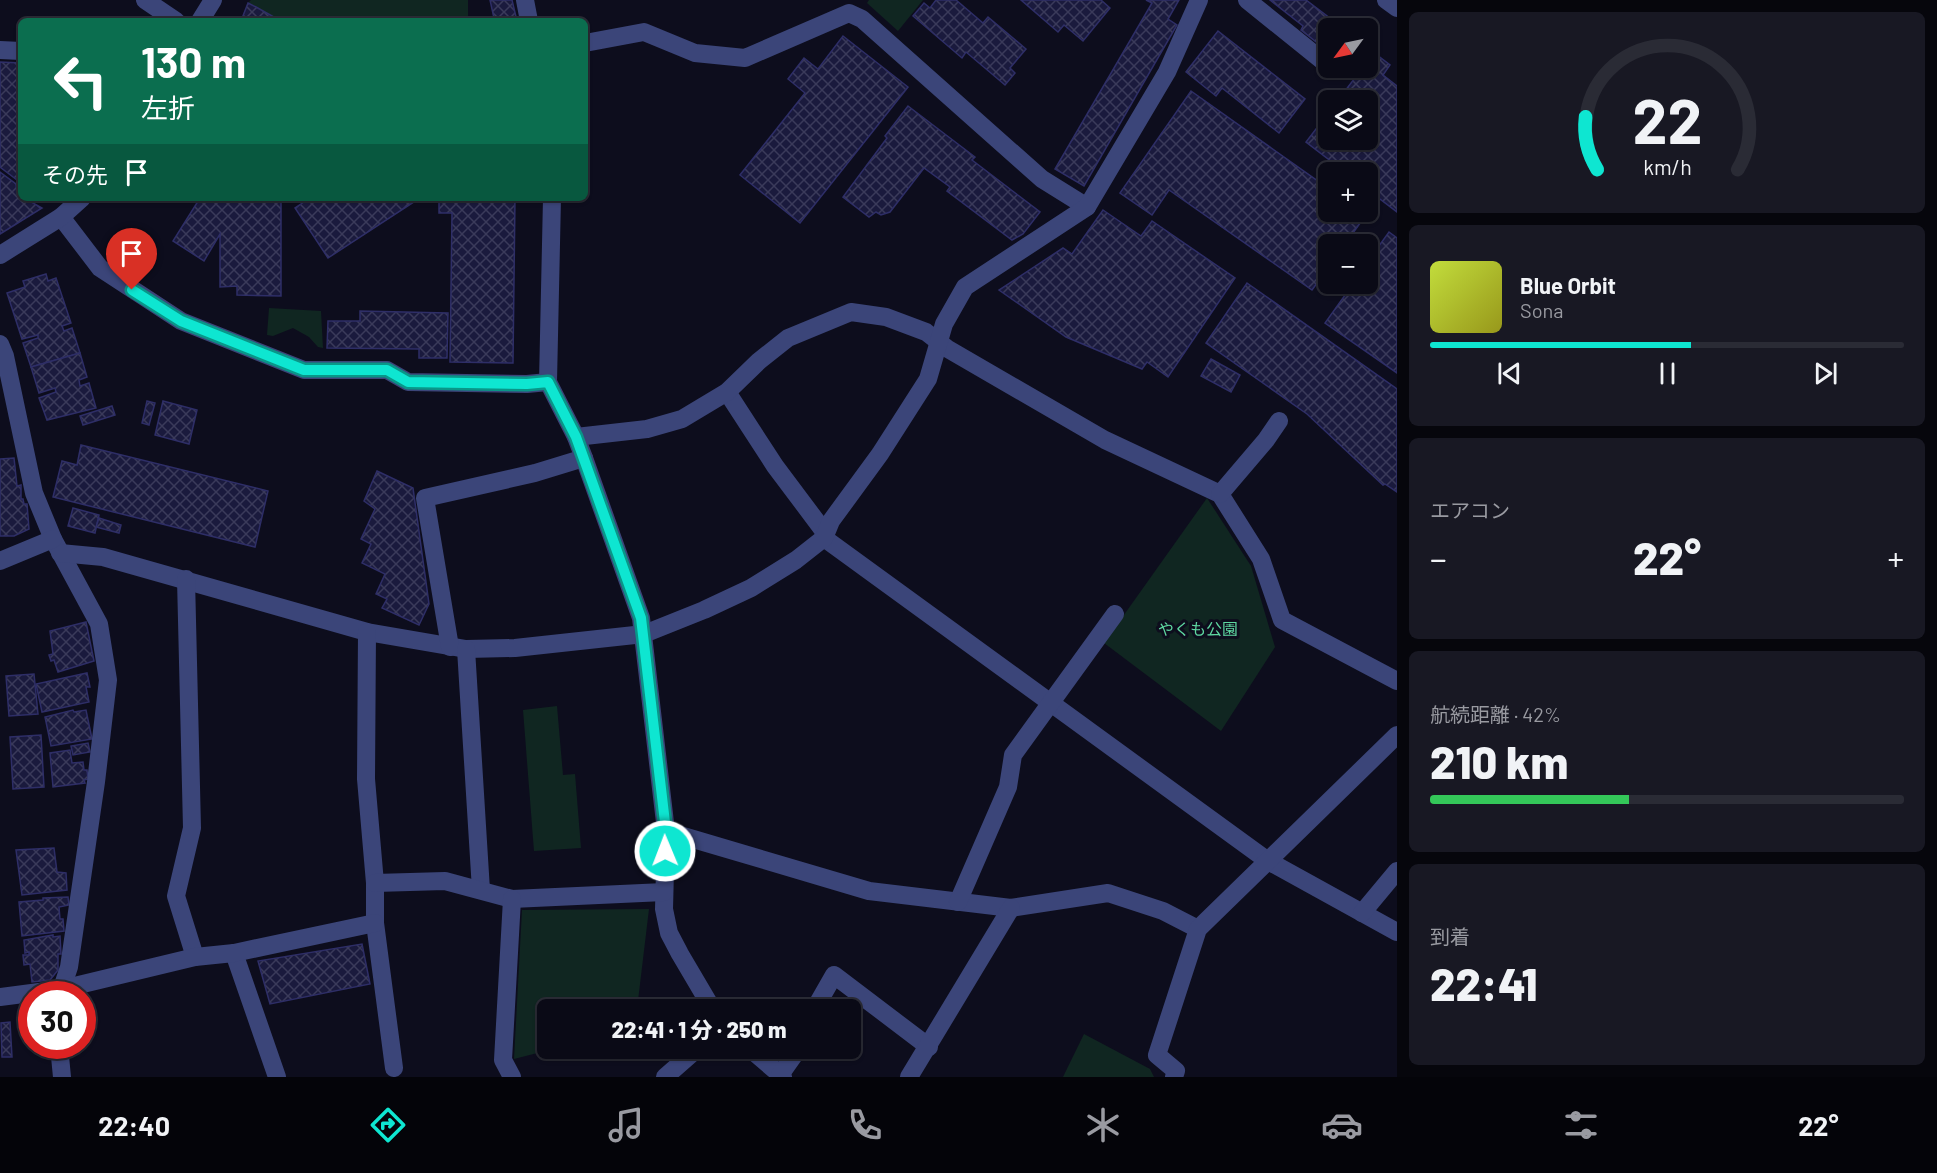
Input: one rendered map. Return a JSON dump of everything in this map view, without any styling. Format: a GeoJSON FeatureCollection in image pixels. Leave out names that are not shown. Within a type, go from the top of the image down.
{"type":"FeatureCollection","features":[{"type":"Feature","properties":{"kind":"street"},"geometry":{"type":"LineString","coordinates":[[145,0],[172,18]]}},
{"type":"Feature","properties":{"kind":"street"},"geometry":{"type":"LineString","coordinates":[[202,18],[213,0]]}},
{"type":"Feature","properties":{"kind":"street"},"geometry":{"type":"LineString","coordinates":[[525,0],[529,18]]}},
{"type":"Feature","properties":{"kind":"street"},"geometry":{"type":"LineString","coordinates":[[0,561],[57,546],[186,579],[367,632],[458,648],[514,648],[644,634],[704,610],[751,588],[796,561],[825,536],[831,521],[880,454],[928,379],[944,324],[965,287],[1087,207],[1167,72],[1199,0]]}},
{"type":"Feature","properties":{"kind":"street"},"geometry":{"type":"LineString","coordinates":[[1247,0],[1318,57]]}},
{"type":"Feature","properties":{"kind":"street"},"geometry":{"type":"LineString","coordinates":[[1386,0],[1397,8]]}},
{"type":"Feature","properties":{"kind":"street"},"geometry":{"type":"LineString","coordinates":[[588,42],[644,32],[695,53],[745,58],[851,6],[862,19],[1042,179],[1087,207]]}},
{"type":"Feature","properties":{"kind":"street"},"geometry":{"type":"LineString","coordinates":[[0,50],[18,51]]}},
{"type":"Feature","properties":{"kind":"street"},"geometry":{"type":"LineString","coordinates":[[0,255],[61,217],[79,201]]}},
{"type":"Feature","properties":{"kind":"street"},"geometry":{"type":"LineString","coordinates":[[552,201],[548,382],[576,437],[641,618],[666,831],[664,909],[669,933],[707,999]]}},
{"type":"Feature","properties":{"kind":"street"},"geometry":{"type":"LineString","coordinates":[[61,217],[100,268],[181,321],[304,370],[387,370],[408,382],[527,384],[548,382]]}},
{"type":"Feature","properties":{"kind":"street"},"geometry":{"type":"LineString","coordinates":[[576,437],[647,429],[682,419],[728,392],[759,361],[788,338],[851,312],[886,317],[926,332],[939,342],[1105,440],[1220,494],[1261,559],[1282,620],[1397,681]]}},
{"type":"Feature","properties":{"kind":"street"},"geometry":{"type":"LineString","coordinates":[[0,344],[5,356],[34,493],[57,546],[99,624],[108,680],[96,782],[69,967],[65,981]]}},
{"type":"Feature","properties":{"kind":"street"},"geometry":{"type":"LineString","coordinates":[[728,392],[775,466],[825,536],[1268,861],[1397,932]]}},
{"type":"Feature","properties":{"kind":"street"},"geometry":{"type":"LineString","coordinates":[[1220,494],[1266,440],[1279,421]]}},
{"type":"Feature","properties":{"kind":"street"},"geometry":{"type":"LineString","coordinates":[[481,890],[458,648],[425,498],[535,473],[584,458]]}},
{"type":"Feature","properties":{"kind":"street"},"geometry":{"type":"LineString","coordinates":[[186,579],[192,828],[176,896],[195,957]]}},
{"type":"Feature","properties":{"kind":"street"},"geometry":{"type":"LineString","coordinates":[[958,902],[1008,788],[1012,755],[1115,614]]}},
{"type":"Feature","properties":{"kind":"street"},"geometry":{"type":"LineString","coordinates":[[367,632],[366,779],[375,883],[375,923],[394,1068]]}},
{"type":"Feature","properties":{"kind":"street"},"geometry":{"type":"LineString","coordinates":[[1179,1075],[1157,1054],[1198,929],[1397,735]]}},
{"type":"Feature","properties":{"kind":"street"},"geometry":{"type":"LineString","coordinates":[[666,831],[869,891],[1011,908],[1108,893],[1163,911],[1198,929]]}},
{"type":"Feature","properties":{"kind":"street"},"geometry":{"type":"LineString","coordinates":[[1362,913],[1397,871]]}},
{"type":"Feature","properties":{"kind":"street"},"geometry":{"type":"LineString","coordinates":[[375,883],[445,880],[512,899],[664,892]]}},
{"type":"Feature","properties":{"kind":"street"},"geometry":{"type":"LineString","coordinates":[[512,899],[503,1060],[512,1077]]}},
{"type":"Feature","properties":{"kind":"street"},"geometry":{"type":"LineString","coordinates":[[909,1077],[1011,908]]}},
{"type":"Feature","properties":{"kind":"street"},"geometry":{"type":"LineString","coordinates":[[96,983],[195,957],[234,953],[375,923]]}},
{"type":"Feature","properties":{"kind":"street"},"geometry":{"type":"LineString","coordinates":[[234,953],[277,1077]]}},
{"type":"Feature","properties":{"kind":"street"},"geometry":{"type":"LineString","coordinates":[[820,999],[834,975],[929,1047]]}},
{"type":"Feature","properties":{"kind":"street"},"geometry":{"type":"LineString","coordinates":[[0,997],[18,996]]}},
{"type":"Feature","properties":{"kind":"street"},"geometry":{"type":"LineString","coordinates":[[60,1059],[62,1077]]}},
{"type":"Feature","properties":{"kind":"street"},"geometry":{"type":"LineString","coordinates":[[665,1077],[685,1059]]}},
{"type":"Feature","properties":{"kind":"street"},"geometry":{"type":"LineString","coordinates":[[760,1070],[781,1076],[792,1059]]}},
{"type":"Feature","properties":{"kind":"green space"},"geometry":{"type":"Polygon","coordinates":[[[251,0],[468,0],[468,18],[276,18],[248,3],[251,0]]]}},
{"type":"Feature","properties":{"kind":"green space"},"geometry":{"type":"Polygon","coordinates":[[[869,0],[923,0],[898,31],[867,3],[869,0]]]}},
{"type":"Feature","properties":{"kind":"green space"},"geometry":{"type":"Polygon","coordinates":[[[269,308],[321,311],[323,348],[318,347],[309,337],[293,328],[273,336],[267,335],[269,308]]]}},
{"type":"Feature","properties":{"kind":"green space","name":"やくも公園"},"geometry":{"type":"Polygon","coordinates":[[[1207,498],[1251,566],[1275,647],[1221,731],[1104,643],[1207,498]]]}},
{"type":"Feature","properties":{"kind":"green space"},"geometry":{"type":"Polygon","coordinates":[[[557,706],[563,775],[575,774],[581,848],[534,851],[523,710],[557,706]]]}},
{"type":"Feature","properties":{"kind":"green space"},"geometry":{"type":"Polygon","coordinates":[[[649,909],[638,999],[537,999],[537,1053],[514,1059],[522,910],[649,909]]]}},
{"type":"Feature","properties":{"kind":"green space"},"geometry":{"type":"Polygon","coordinates":[[[1084,1034],[1150,1069],[1154,1077],[1063,1077],[1084,1034]]]}},
{"type":"Feature","properties":{"kind":"building"},"geometry":{"type":"Polygon","coordinates":[[[490,0],[512,0],[516,18],[494,18],[490,0]]]}},
{"type":"Feature","properties":{"kind":"building"},"geometry":{"type":"Polygon","coordinates":[[[936,0],[956,0],[983,23],[988,17],[1026,49],[1010,68],[1015,73],[1005,85],[966,52],[962,58],[913,16],[924,3],[930,8],[936,0]]]}},
{"type":"Feature","properties":{"kind":"building"},"geometry":{"type":"Polygon","coordinates":[[[1021,0],[1101,0],[1110,8],[1083,41],[1064,25],[1058,32],[1021,0]]]}},
{"type":"Feature","properties":{"kind":"building"},"geometry":{"type":"Polygon","coordinates":[[[1146,0],[1179,0],[1168,19],[1177,25],[1084,186],[1055,169],[1152,3],[1146,0]]]}},
{"type":"Feature","properties":{"kind":"building"},"geometry":{"type":"Polygon","coordinates":[[[1270,0],[1306,0],[1330,18],[1318,18],[1318,43],[1301,30],[1303,26],[1270,0]]]}},
{"type":"Feature","properties":{"kind":"building"},"geometry":{"type":"Polygon","coordinates":[[[248,3],[276,18],[242,18],[248,3]]]}},
{"type":"Feature","properties":{"kind":"building"},"geometry":{"type":"Polygon","coordinates":[[[1218,31],[1305,99],[1279,133],[1222,88],[1216,96],[1186,72],[1218,31]]]}},
{"type":"Feature","properties":{"kind":"building"},"geometry":{"type":"Polygon","coordinates":[[[843,36],[908,87],[800,223],[740,175],[805,93],[788,79],[804,58],[818,69],[843,36]]]}},
{"type":"Feature","properties":{"kind":"building"},"geometry":{"type":"Polygon","coordinates":[[[1378,56],[1390,65],[1383,75],[1397,86],[1397,212],[1378,198],[1378,162],[1332,162],[1306,142],[1318,126],[1318,150],[1378,150],[1378,90],[1346,90],[1355,78],[1378,78],[1378,56]]]}},
{"type":"Feature","properties":{"kind":"building"},"geometry":{"type":"Polygon","coordinates":[[[0,62],[18,63],[18,181],[0,167],[0,62]]]}},
{"type":"Feature","properties":{"kind":"building"},"geometry":{"type":"Polygon","coordinates":[[[1191,91],[1318,181],[1318,222],[1361,222],[1352,234],[1318,234],[1318,282],[1312,290],[1169,190],[1152,215],[1120,193],[1191,91]]]}},
{"type":"Feature","properties":{"kind":"building"},"geometry":{"type":"Polygon","coordinates":[[[908,106],[975,157],[972,160],[1040,212],[1023,234],[1012,240],[947,191],[950,187],[924,168],[890,212],[881,215],[876,212],[869,217],[843,197],[908,106]]]}},
{"type":"Feature","properties":{"kind":"building"},"geometry":{"type":"Polygon","coordinates":[[[0,172],[16,184],[18,201],[30,201],[42,208],[0,234],[0,172]]]}},
{"type":"Feature","properties":{"kind":"building"},"geometry":{"type":"Polygon","coordinates":[[[198,201],[281,201],[281,296],[237,295],[237,286],[220,287],[220,234],[204,261],[173,241],[198,201]]]}},
{"type":"Feature","properties":{"kind":"building"},"geometry":{"type":"Polygon","coordinates":[[[306,201],[415,201],[328,258],[295,208],[306,201]]]}},
{"type":"Feature","properties":{"kind":"building"},"geometry":{"type":"Polygon","coordinates":[[[439,201],[515,201],[513,363],[450,362],[452,213],[439,213],[439,201]]]}},
{"type":"Feature","properties":{"kind":"building"},"geometry":{"type":"Polygon","coordinates":[[[1103,210],[1141,236],[1152,221],[1235,278],[1168,377],[1147,362],[1142,369],[1066,337],[999,290],[1063,248],[1072,254],[1103,210]]]}},
{"type":"Feature","properties":{"kind":"building"},"geometry":{"type":"Polygon","coordinates":[[[1389,232],[1397,238],[1397,373],[1325,323],[1346,294],[1378,294],[1378,247],[1389,232]]]}},
{"type":"Feature","properties":{"kind":"building"},"geometry":{"type":"Polygon","coordinates":[[[46,274],[48,281],[56,278],[71,323],[62,326],[64,331],[72,328],[80,353],[31,367],[23,343],[38,338],[38,335],[22,339],[7,293],[25,287],[23,281],[46,274]]]}},
{"type":"Feature","properties":{"kind":"building"},"geometry":{"type":"Polygon","coordinates":[[[1247,283],[1397,389],[1397,492],[1383,485],[1307,414],[1206,343],[1247,283]]]}},
{"type":"Feature","properties":{"kind":"building"},"geometry":{"type":"Polygon","coordinates":[[[360,311],[448,313],[447,358],[419,358],[419,349],[327,348],[328,321],[360,321],[360,311]]]}},
{"type":"Feature","properties":{"kind":"building"},"geometry":{"type":"Polygon","coordinates":[[[80,353],[87,377],[79,380],[80,386],[89,383],[96,408],[47,420],[39,398],[56,392],[55,388],[39,393],[31,367],[80,353]]]}},
{"type":"Feature","properties":{"kind":"building"},"geometry":{"type":"Polygon","coordinates":[[[1211,359],[1240,375],[1231,392],[1201,376],[1211,359]]]}},
{"type":"Feature","properties":{"kind":"building"},"geometry":{"type":"Polygon","coordinates":[[[147,401],[155,403],[149,425],[142,423],[147,401]]]}},
{"type":"Feature","properties":{"kind":"building"},"geometry":{"type":"Polygon","coordinates":[[[163,401],[197,410],[189,444],[155,435],[163,401]]]}},
{"type":"Feature","properties":{"kind":"building"},"geometry":{"type":"Polygon","coordinates":[[[112,406],[115,415],[83,425],[80,416],[112,406]]]}},
{"type":"Feature","properties":{"kind":"building"},"geometry":{"type":"Polygon","coordinates":[[[81,445],[268,491],[255,547],[53,497],[62,461],[77,465],[81,445]]]}},
{"type":"Feature","properties":{"kind":"building"},"geometry":{"type":"Polygon","coordinates":[[[14,458],[17,486],[21,485],[21,499],[24,504],[27,504],[29,529],[14,536],[0,536],[0,459],[14,458]]]}},
{"type":"Feature","properties":{"kind":"building"},"geometry":{"type":"Polygon","coordinates":[[[377,471],[413,488],[429,604],[419,625],[382,608],[387,599],[376,594],[385,574],[362,563],[371,544],[361,539],[375,509],[364,501],[377,471]]]}},
{"type":"Feature","properties":{"kind":"building"},"geometry":{"type":"Polygon","coordinates":[[[73,508],[99,515],[95,533],[68,526],[73,508]]]}},
{"type":"Feature","properties":{"kind":"building"},"geometry":{"type":"Polygon","coordinates":[[[99,518],[121,525],[119,533],[96,527],[99,518]]]}},
{"type":"Feature","properties":{"kind":"building"},"geometry":{"type":"Polygon","coordinates":[[[86,622],[94,661],[58,672],[54,660],[51,661],[49,655],[53,654],[50,631],[86,622]]]}},
{"type":"Feature","properties":{"kind":"building"},"geometry":{"type":"Polygon","coordinates":[[[87,673],[90,687],[86,687],[89,702],[42,712],[36,684],[87,673]]]}},
{"type":"Feature","properties":{"kind":"building"},"geometry":{"type":"Polygon","coordinates":[[[34,674],[38,714],[9,716],[6,676],[34,674]]]}},
{"type":"Feature","properties":{"kind":"building"},"geometry":{"type":"Polygon","coordinates":[[[73,710],[74,712],[86,710],[92,739],[51,746],[45,717],[73,710]]]}},
{"type":"Feature","properties":{"kind":"building"},"geometry":{"type":"Polygon","coordinates":[[[41,735],[44,787],[13,789],[10,737],[41,735]]]}},
{"type":"Feature","properties":{"kind":"building"},"geometry":{"type":"Polygon","coordinates":[[[88,743],[90,752],[73,755],[71,746],[88,743]]]}},
{"type":"Feature","properties":{"kind":"building"},"geometry":{"type":"Polygon","coordinates":[[[70,750],[72,763],[83,762],[88,779],[84,780],[85,783],[53,787],[50,753],[70,750]]]}},
{"type":"Feature","properties":{"kind":"building"},"geometry":{"type":"Polygon","coordinates":[[[54,848],[57,872],[66,873],[67,890],[22,895],[16,850],[54,848]]]}},
{"type":"Feature","properties":{"kind":"building"},"geometry":{"type":"Polygon","coordinates":[[[68,897],[69,905],[59,907],[64,931],[22,936],[19,902],[68,897]]]}},
{"type":"Feature","properties":{"kind":"building"},"geometry":{"type":"Polygon","coordinates":[[[60,936],[61,954],[58,954],[58,970],[50,980],[32,981],[30,964],[24,965],[23,955],[29,955],[29,952],[25,953],[24,940],[60,936]]]}},
{"type":"Feature","properties":{"kind":"building"},"geometry":{"type":"Polygon","coordinates":[[[362,944],[370,984],[270,1004],[258,961],[362,944]]]}},
{"type":"Feature","properties":{"kind":"building"},"geometry":{"type":"Polygon","coordinates":[[[10,1022],[12,1057],[2,1057],[1,1023],[10,1022]]]}},
{"type":"Feature","properties":{"kind":"route"},"geometry":{"type":"LineString","coordinates":[[132,290],[181,321],[304,370],[387,370],[408,382],[527,384],[548,382],[576,437],[641,618],[666,831],[665,851]]}}]}
